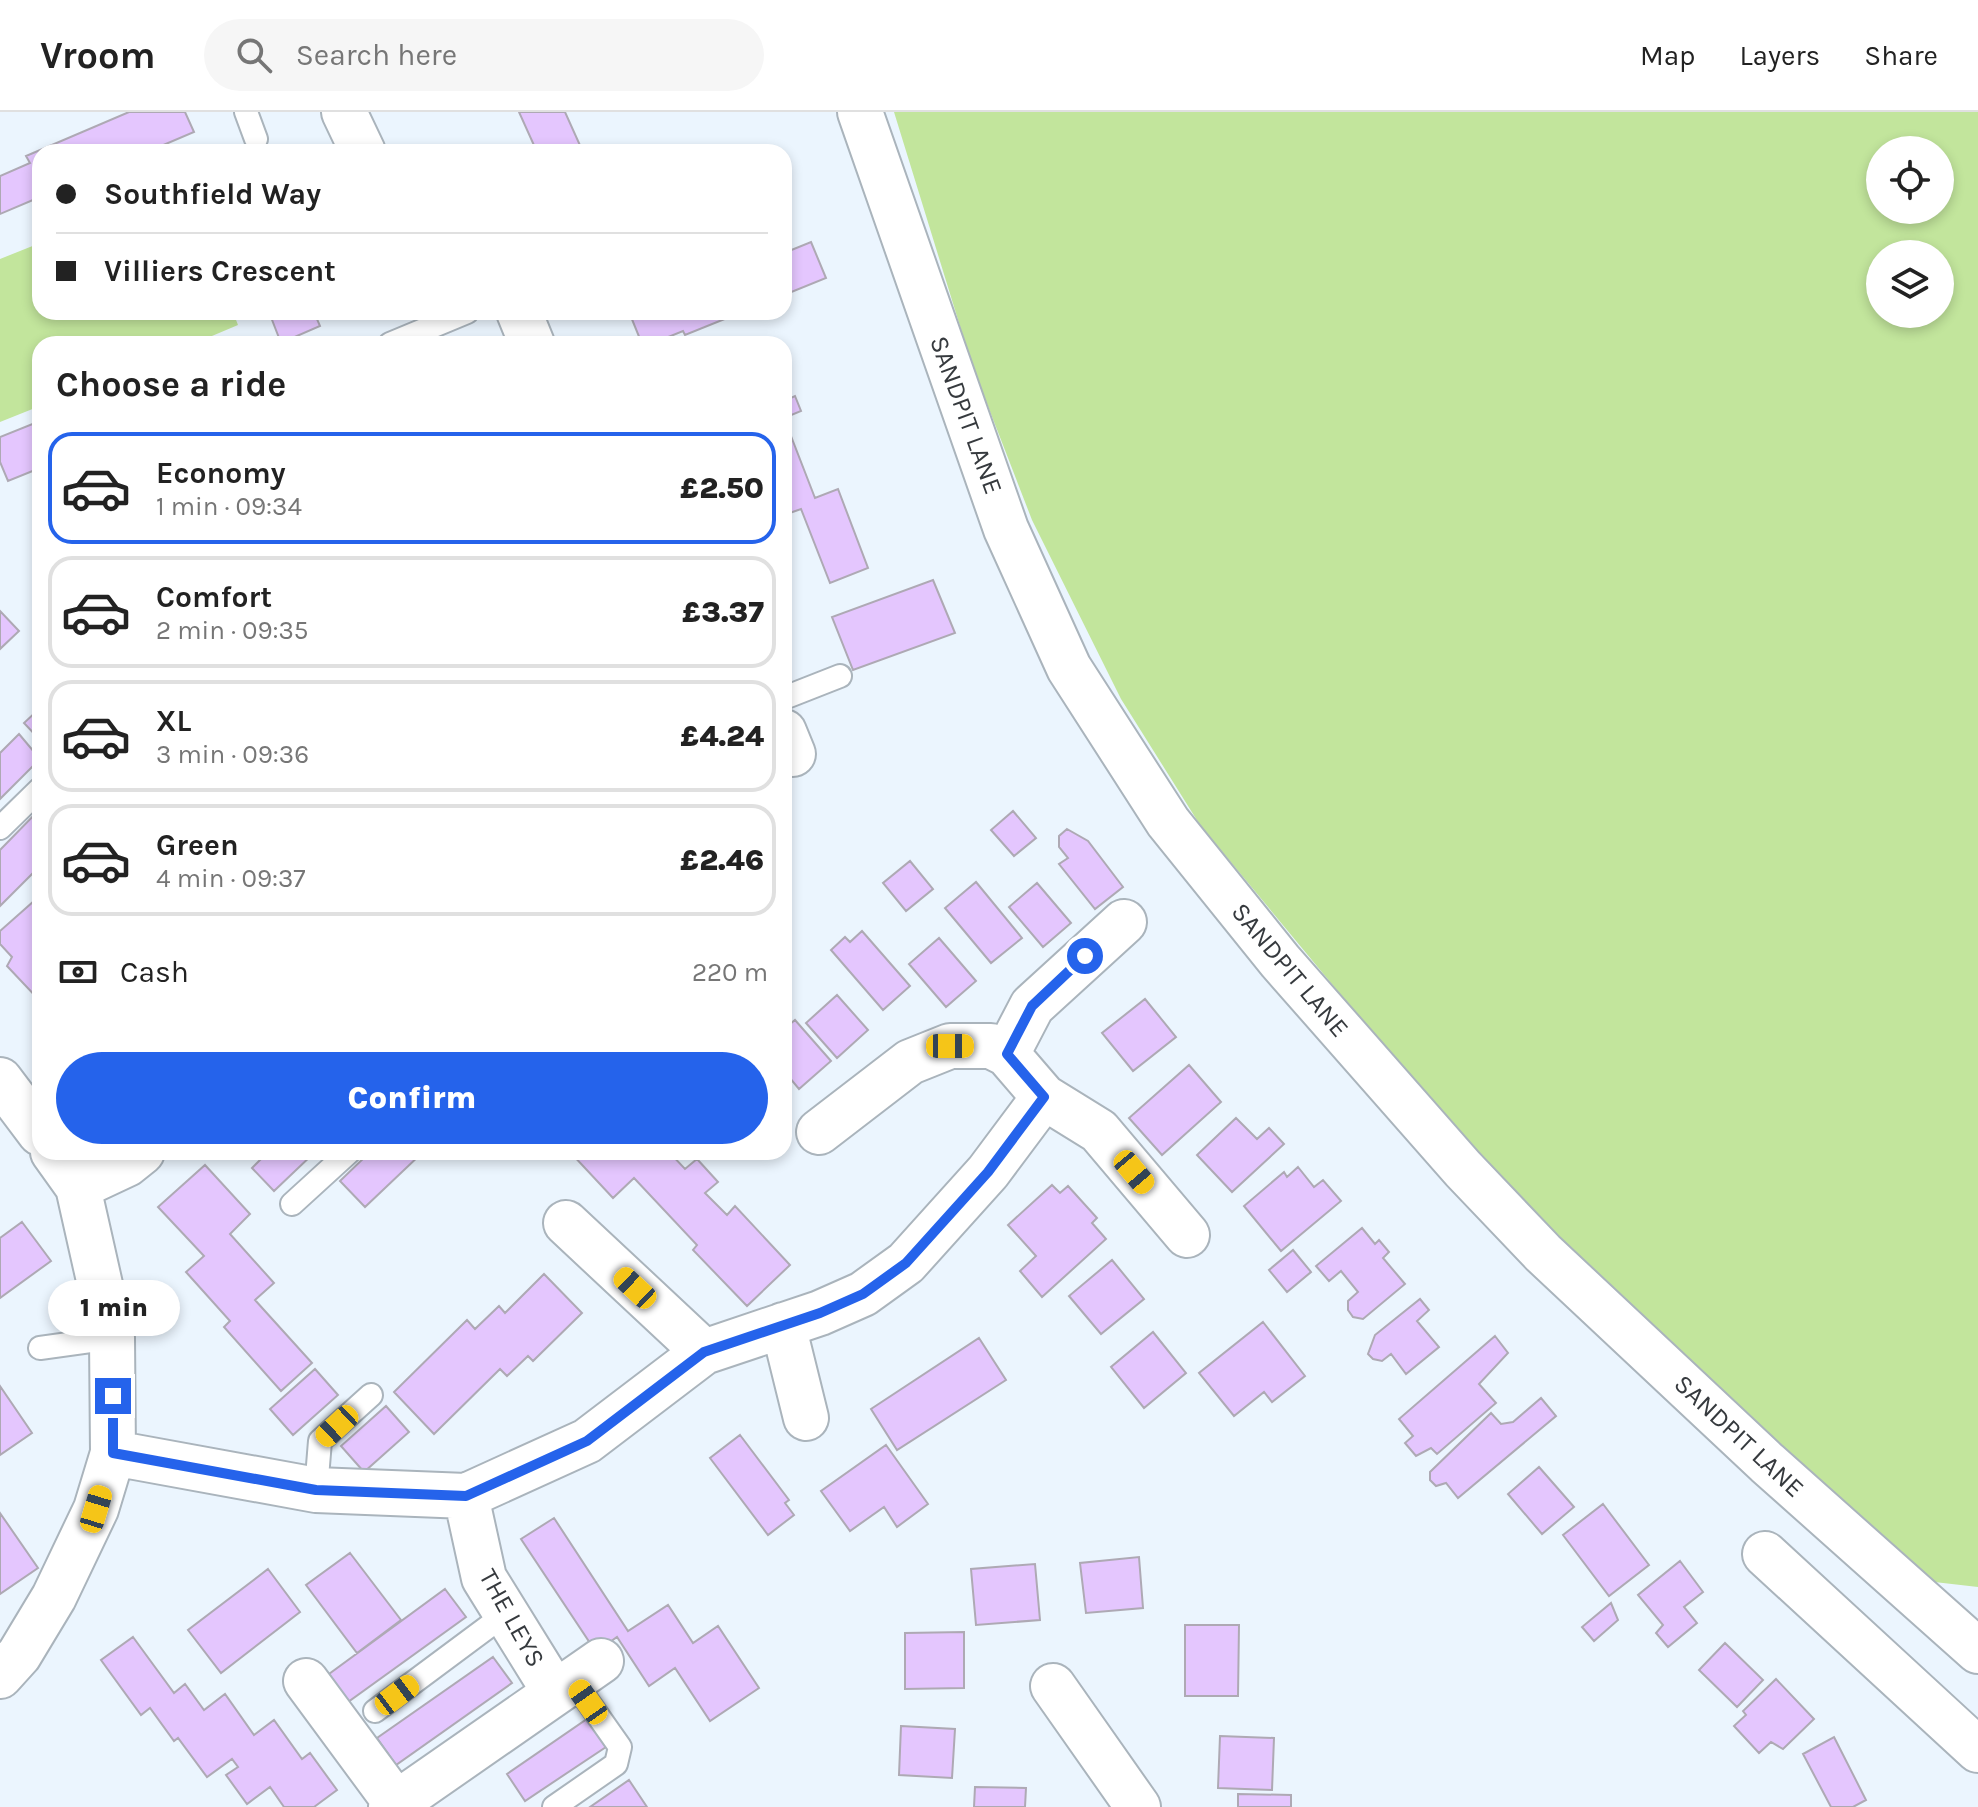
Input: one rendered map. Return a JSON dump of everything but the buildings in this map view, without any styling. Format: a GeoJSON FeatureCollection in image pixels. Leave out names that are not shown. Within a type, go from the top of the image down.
{"type":"FeatureCollection","features":[{"type":"Feature","properties":{"kind":"street"},"geometry":{"type":"LineString","coordinates":[[344,112],[359,144]]}},
{"type":"Feature","properties":{"kind":"street","name":"SANDPIT LANE"},"geometry":{"type":"LineString","coordinates":[[860,112],[1006,529],[1069,668],[1168,822],[1280,961],[1463,1169],[1543,1253],[1767,1463],[1978,1651]]}},
{"type":"Feature","properties":{"kind":"street"},"geometry":{"type":"LineString","coordinates":[[1007,1054],[1032,1006],[1124,922]]}},
{"type":"Feature","properties":{"kind":"street"},"geometry":{"type":"LineString","coordinates":[[819,1132],[910,1062],[950,1046],[991,1046],[1007,1054],[1044,1097],[1099,1131],[1187,1235]]}},
{"type":"Feature","properties":{"kind":"street"},"geometry":{"type":"LineString","coordinates":[[0,1080],[32,1122]]}},
{"type":"Feature","properties":{"kind":"street"},"geometry":{"type":"LineString","coordinates":[[113,1453],[316,1490],[466,1496],[587,1441],[704,1352],[863,1294],[906,1263],[988,1172],[1044,1097]]}},
{"type":"Feature","properties":{"kind":"street"},"geometry":{"type":"LineString","coordinates":[[0,1676],[19,1655],[54,1597],[96,1509],[113,1453],[112,1338],[66,1169],[127,1164],[132,1160]]}},
{"type":"Feature","properties":{"kind":"street"},"geometry":{"type":"LineString","coordinates":[[566,1223],[704,1352]]}},
{"type":"Feature","properties":{"kind":"street"},"geometry":{"type":"LineString","coordinates":[[783,1325],[806,1418]]}},
{"type":"Feature","properties":{"kind":"street","name":"THE LEYS"},"geometry":{"type":"LineString","coordinates":[[394,1805],[575,1677],[504,1615],[484,1578],[466,1496]]}},
{"type":"Feature","properties":{"kind":"street"},"geometry":{"type":"LineString","coordinates":[[1765,1554],[1978,1750]]}},
{"type":"Feature","properties":{"kind":"street"},"geometry":{"type":"LineString","coordinates":[[306,1681],[394,1805]]}},
{"type":"Feature","properties":{"kind":"street"},"geometry":{"type":"LineString","coordinates":[[1053,1686],[1138,1807]]}},
{"type":"Feature","properties":{"kind":"lane"},"geometry":{"type":"LineString","coordinates":[[246,112],[256,139]]}},
{"type":"Feature","properties":{"kind":"lane"},"geometry":{"type":"LineString","coordinates":[[409,336],[448,320]]}},
{"type":"Feature","properties":{"kind":"lane"},"geometry":{"type":"LineString","coordinates":[[792,695],[840,676]]}},
{"type":"Feature","properties":{"kind":"lane"},"geometry":{"type":"LineString","coordinates":[[0,827],[32,797]]}},
{"type":"Feature","properties":{"kind":"lane"},"geometry":{"type":"LineString","coordinates":[[292,1204],[340,1160]]}},
{"type":"Feature","properties":{"kind":"lane"},"geometry":{"type":"LineString","coordinates":[[40,1348],[112,1338]]}},
{"type":"Feature","properties":{"kind":"lane"},"geometry":{"type":"LineString","coordinates":[[316,1490],[320,1441],[371,1395]]}},
{"type":"Feature","properties":{"kind":"lane"},"geometry":{"type":"LineString","coordinates":[[375,1711],[504,1615]]}},
{"type":"Feature","properties":{"kind":"lane"},"geometry":{"type":"LineString","coordinates":[[554,1807],[616,1764],[620,1747],[575,1677]]}},
{"type":"Feature","properties":{"kind":"green space"},"geometry":{"type":"Polygon","coordinates":[[[894,112],[1978,112],[1978,1587],[1917,1580],[1486,1170],[1200,825],[1121,699],[1032,520],[972,365],[894,112]]]}},
{"type":"Feature","properties":{"kind":"green space"},"geometry":{"type":"Polygon","coordinates":[[[32,246],[32,320],[236,320],[238,325],[212,336],[32,336],[32,409],[0,422],[0,259],[32,246]]]}},
{"type":"Feature","properties":{"kind":"route"},"geometry":{"type":"LineString","coordinates":[[113,1396],[113,1453],[316,1490],[466,1496],[587,1441],[704,1352],[820,1313],[863,1294],[906,1263],[988,1172],[1044,1097],[1007,1054],[1032,1006],[1085,956]]}}]}
